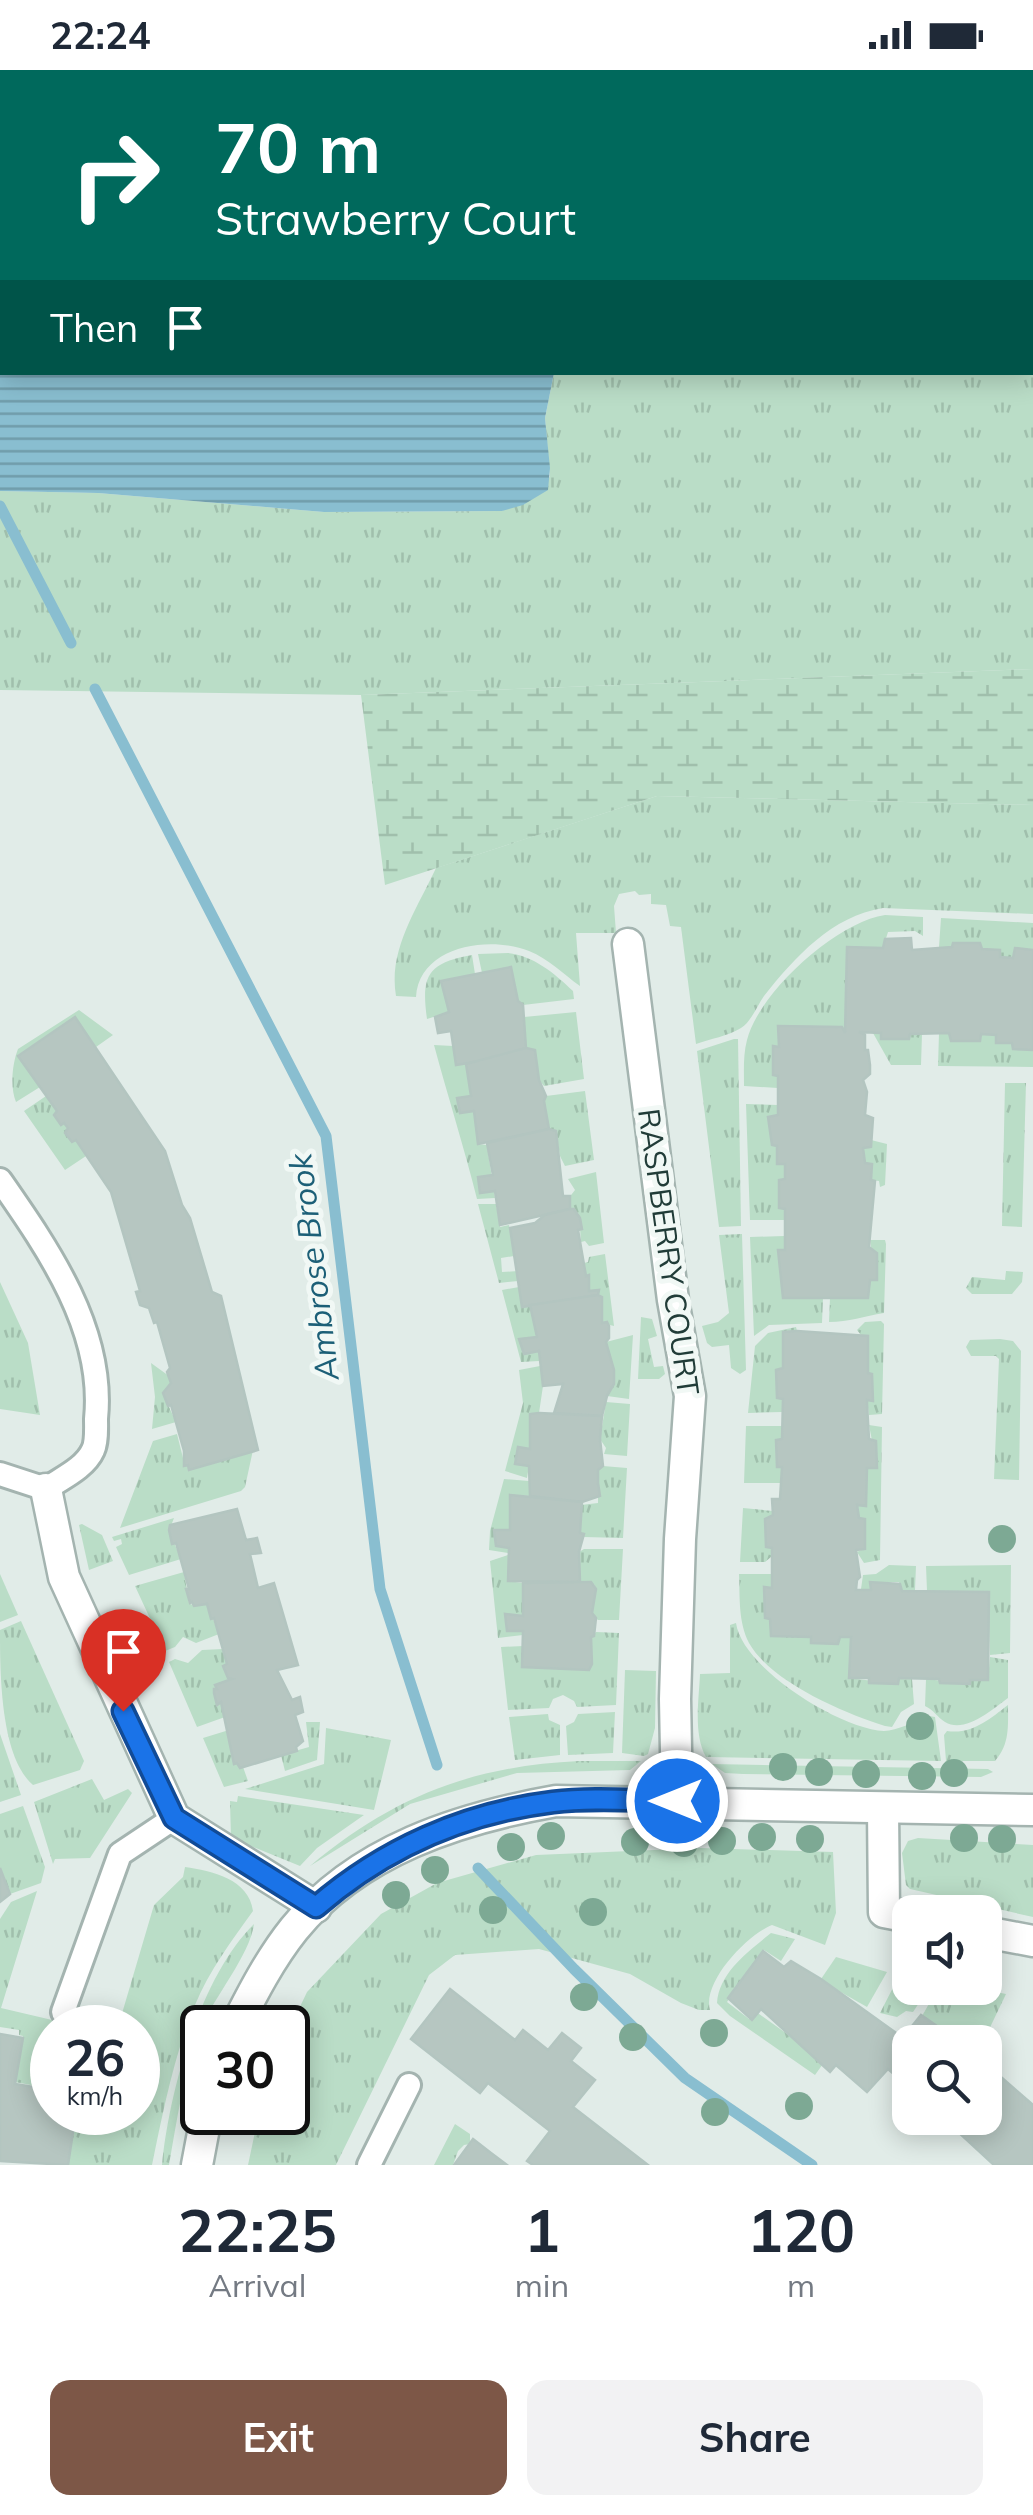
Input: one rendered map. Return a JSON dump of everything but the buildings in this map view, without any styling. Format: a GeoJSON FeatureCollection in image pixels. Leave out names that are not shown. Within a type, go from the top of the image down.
{"type":"FeatureCollection","features":[{"type":"Feature","properties":{"kind":"street","name":"RASPBERRY COURT"},"geometry":{"type":"LineString","coordinates":[[628,944],[673,1300],[690,1396],[680,1539],[677,1801]]}},
{"type":"Feature","properties":{"kind":"street"},"geometry":{"type":"LineString","coordinates":[[46,1489],[64,1577],[174,1818],[316,1907]]}},
{"type":"Feature","properties":{"kind":"street"},"geometry":{"type":"LineString","coordinates":[[247,2005],[294,1930],[345,1881],[426,1835],[496,1812],[556,1801],[1033,1810]]}},
{"type":"Feature","properties":{"kind":"street"},"geometry":{"type":"LineString","coordinates":[[883,1809],[884,1912],[892,1914]]}},
{"type":"Feature","properties":{"kind":"street"},"geometry":{"type":"LineString","coordinates":[[1002,1936],[1033,1942]]}},
{"type":"Feature","properties":{"kind":"street"},"geometry":{"type":"LineString","coordinates":[[197,2165],[203,2135]]}},
{"type":"Feature","properties":{"kind":"lane"},"geometry":{"type":"LineString","coordinates":[[0,1180],[43,1241],[72,1297],[91,1354],[98,1400],[94,1449],[80,1467],[46,1489],[0,1474]]}},
{"type":"Feature","properties":{"kind":"lane"},"geometry":{"type":"LineString","coordinates":[[66,2005],[120,1854],[174,1818]]}},
{"type":"Feature","properties":{"kind":"lane"},"geometry":{"type":"LineString","coordinates":[[370,2165],[410,2085]]}},
{"type":"Feature","properties":{"kind":"green space"},"geometry":{"type":"Polygon","coordinates":[[[554,375],[1033,375],[1033,669],[361,695],[0,690],[0,491],[98,493],[324,512],[502,511],[550,477],[545,418],[554,375]]]}},
{"type":"Feature","properties":{"kind":"green space"},"geometry":{"type":"Polygon","coordinates":[[[1033,669],[1033,805],[657,796],[385,885],[361,695],[1033,669]]]}},
{"type":"Feature","properties":{"kind":"green space"},"geometry":{"type":"Polygon","coordinates":[[[657,796],[1033,805],[1033,914],[883,908],[865,912],[831,929],[802,953],[764,996],[745,1025],[696,1044],[681,927],[670,926],[666,905],[651,904],[651,894],[639,895],[635,891],[619,894],[614,906],[616,933],[576,933],[580,986],[529,951],[513,946],[476,945],[443,956],[429,966],[416,997],[396,996],[400,946],[436,868],[657,796]]]}},
{"type":"Feature","properties":{"kind":"green space"},"geometry":{"type":"Polygon","coordinates":[[[885,915],[923,917],[923,936],[915,931],[888,932],[883,948],[847,947],[845,1033],[842,1027],[779,1026],[779,1046],[773,1047],[773,1074],[778,1076],[778,1088],[744,1086],[744,1057],[754,1021],[783,981],[823,945],[866,920],[885,915]]]}},
{"type":"Feature","properties":{"kind":"green space"},"geometry":{"type":"Polygon","coordinates":[[[941,918],[1033,923],[1033,950],[1015,948],[1013,958],[1000,957],[1000,950],[982,949],[980,943],[939,947],[941,918]]]}},
{"type":"Feature","properties":{"kind":"green space"},"geometry":{"type":"Polygon","coordinates":[[[508,953],[543,966],[573,991],[574,999],[523,1005],[518,1001],[511,968],[482,973],[478,954],[508,953]]]}},
{"type":"Feature","properties":{"kind":"green space"},"geometry":{"type":"Polygon","coordinates":[[[472,955],[475,974],[441,981],[449,1012],[427,1019],[425,992],[430,974],[445,962],[472,955]]]}},
{"type":"Feature","properties":{"kind":"green space"},"geometry":{"type":"Polygon","coordinates":[[[79,1010],[113,1035],[96,1047],[75,1017],[18,1055],[40,1087],[16,1102],[12,1076],[18,1049],[79,1010]]]}},
{"type":"Feature","properties":{"kind":"green space"},"geometry":{"type":"Polygon","coordinates":[[[576,1012],[584,1079],[544,1086],[539,1080],[535,1051],[526,1048],[524,1017],[576,1012]]]}},
{"type":"Feature","properties":{"kind":"green space"},"geometry":{"type":"Polygon","coordinates":[[[873,1033],[881,1033],[882,1039],[908,1039],[910,1034],[922,1034],[921,1065],[891,1065],[873,1033]]]}},
{"type":"Feature","properties":{"kind":"green space"},"geometry":{"type":"Polygon","coordinates":[[[939,1033],[949,1033],[952,1041],[979,1041],[981,1034],[996,1035],[996,1043],[1033,1050],[1033,1067],[938,1066],[939,1033]]]}},
{"type":"Feature","properties":{"kind":"green space"},"geometry":{"type":"Polygon","coordinates":[[[738,1039],[741,1226],[719,1227],[697,1051],[738,1039]]]}},
{"type":"Feature","properties":{"kind":"green space"},"geometry":{"type":"Polygon","coordinates":[[[434,1045],[453,1046],[456,1065],[466,1064],[471,1096],[458,1098],[461,1113],[474,1111],[478,1144],[487,1145],[495,1198],[477,1199],[434,1045]]]}},
{"type":"Feature","properties":{"kind":"green space"},"geometry":{"type":"Polygon","coordinates":[[[1005,1083],[1026,1083],[1022,1227],[1002,1226],[1005,1083]]]}},
{"type":"Feature","properties":{"kind":"green space"},"geometry":{"type":"Polygon","coordinates":[[[585,1091],[594,1160],[565,1166],[556,1131],[549,1129],[544,1101],[546,1096],[585,1091]]]}},
{"type":"Feature","properties":{"kind":"green space"},"geometry":{"type":"Polygon","coordinates":[[[46,1096],[57,1111],[54,1115],[68,1128],[65,1133],[76,1140],[86,1156],[65,1170],[24,1111],[46,1096]]]}},
{"type":"Feature","properties":{"kind":"green space"},"geometry":{"type":"Polygon","coordinates":[[[746,1104],[778,1105],[778,1115],[768,1117],[772,1145],[777,1146],[777,1163],[785,1164],[785,1179],[779,1180],[779,1208],[785,1209],[785,1220],[750,1220],[746,1104]]]}},
{"type":"Feature","properties":{"kind":"green space"},"geometry":{"type":"Polygon","coordinates":[[[871,1140],[887,1144],[885,1185],[880,1187],[879,1181],[871,1180],[872,1164],[865,1163],[863,1148],[871,1147],[871,1140]]]}},
{"type":"Feature","properties":{"kind":"green space"},"geometry":{"type":"Polygon","coordinates":[[[596,1172],[604,1243],[589,1246],[581,1242],[579,1214],[570,1209],[568,1199],[575,1190],[568,1179],[596,1172]]]}},
{"type":"Feature","properties":{"kind":"green space"},"geometry":{"type":"Polygon","coordinates":[[[478,1204],[496,1204],[500,1227],[509,1225],[514,1256],[501,1258],[502,1272],[518,1271],[518,1281],[499,1283],[478,1204]]]}},
{"type":"Feature","properties":{"kind":"green space"},"geometry":{"type":"Polygon","coordinates":[[[742,1234],[746,1370],[740,1374],[731,1368],[729,1345],[712,1347],[702,1326],[718,1322],[729,1313],[719,1235],[742,1234]]]}},
{"type":"Feature","properties":{"kind":"green space"},"geometry":{"type":"Polygon","coordinates":[[[784,1236],[785,1250],[778,1251],[783,1298],[823,1298],[822,1323],[769,1325],[754,1336],[750,1237],[784,1236]]]}},
{"type":"Feature","properties":{"kind":"green space"},"geometry":{"type":"Polygon","coordinates":[[[870,1240],[885,1240],[886,1244],[884,1313],[829,1322],[830,1298],[868,1298],[870,1280],[876,1280],[870,1240]]]}},
{"type":"Feature","properties":{"kind":"green space"},"geometry":{"type":"Polygon","coordinates":[[[605,1254],[614,1326],[602,1323],[598,1290],[589,1291],[584,1263],[589,1257],[605,1254]]]}},
{"type":"Feature","properties":{"kind":"green space"},"geometry":{"type":"Polygon","coordinates":[[[1006,1271],[1023,1272],[1022,1282],[1012,1294],[972,1294],[966,1288],[972,1277],[1005,1280],[1006,1271]]]}},
{"type":"Feature","properties":{"kind":"green space"},"geometry":{"type":"Polygon","coordinates":[[[0,1282],[28,1343],[40,1415],[0,1409],[0,1282]]]}},
{"type":"Feature","properties":{"kind":"green space"},"geometry":{"type":"Polygon","coordinates":[[[519,1287],[531,1305],[537,1337],[519,1340],[524,1354],[539,1351],[539,1361],[521,1362],[502,1290],[519,1287]]]}},
{"type":"Feature","properties":{"kind":"green space"},"geometry":{"type":"Polygon","coordinates":[[[641,1317],[652,1319],[657,1336],[648,1339],[654,1367],[663,1366],[665,1374],[659,1379],[638,1379],[641,1317]]]}},
{"type":"Feature","properties":{"kind":"green space"},"geometry":{"type":"Polygon","coordinates":[[[881,1321],[882,1414],[869,1415],[867,1400],[872,1374],[868,1373],[868,1336],[857,1330],[865,1322],[881,1321]]]}},
{"type":"Feature","properties":{"kind":"green space"},"geometry":{"type":"Polygon","coordinates":[[[796,1327],[797,1331],[783,1333],[783,1368],[776,1370],[782,1412],[748,1413],[755,1346],[768,1333],[796,1327]]]}},
{"type":"Feature","properties":{"kind":"green space"},"geometry":{"type":"Polygon","coordinates":[[[633,1335],[629,1399],[607,1396],[614,1370],[606,1342],[633,1335]]]}},
{"type":"Feature","properties":{"kind":"green space"},"geometry":{"type":"Polygon","coordinates":[[[970,1340],[1013,1341],[1021,1351],[1019,1480],[994,1479],[999,1359],[971,1356],[966,1347],[970,1340]]]}},
{"type":"Feature","properties":{"kind":"green space"},"geometry":{"type":"Polygon","coordinates":[[[151,1363],[169,1376],[171,1383],[163,1394],[176,1422],[152,1429],[155,1397],[151,1363]]]}},
{"type":"Feature","properties":{"kind":"green space"},"geometry":{"type":"Polygon","coordinates":[[[540,1366],[543,1386],[539,1413],[530,1415],[530,1449],[518,1447],[515,1463],[529,1466],[527,1478],[505,1471],[523,1403],[519,1370],[540,1366]]]}},
{"type":"Feature","properties":{"kind":"green space"},"geometry":{"type":"Polygon","coordinates":[[[606,1402],[630,1404],[627,1456],[604,1454],[606,1448],[600,1439],[606,1402]]]}},
{"type":"Feature","properties":{"kind":"green space"},"geometry":{"type":"Polygon","coordinates":[[[869,1425],[882,1427],[880,1560],[864,1563],[857,1552],[865,1548],[865,1520],[859,1518],[857,1505],[866,1505],[867,1468],[877,1467],[869,1425]]]}},
{"type":"Feature","properties":{"kind":"green space"},"geometry":{"type":"Polygon","coordinates":[[[746,1426],[783,1426],[782,1439],[776,1440],[781,1483],[744,1483],[746,1426]]]}},
{"type":"Feature","properties":{"kind":"green space"},"geometry":{"type":"Polygon","coordinates":[[[177,1434],[185,1466],[253,1450],[245,1487],[120,1528],[153,1441],[177,1434]]]}},
{"type":"Feature","properties":{"kind":"green space"},"geometry":{"type":"Polygon","coordinates":[[[603,1466],[627,1468],[623,1538],[584,1537],[580,1533],[581,1505],[598,1503],[598,1470],[603,1466]]]}},
{"type":"Feature","properties":{"kind":"green space"},"geometry":{"type":"Polygon","coordinates":[[[504,1479],[529,1481],[530,1496],[510,1495],[510,1530],[494,1530],[496,1546],[509,1548],[508,1553],[489,1550],[504,1479]]]}},
{"type":"Feature","properties":{"kind":"green space"},"geometry":{"type":"Polygon","coordinates":[[[743,1508],[773,1511],[765,1519],[766,1546],[772,1548],[771,1557],[765,1562],[740,1562],[743,1508]]]}},
{"type":"Feature","properties":{"kind":"green space"},"geometry":{"type":"Polygon","coordinates":[[[174,1518],[169,1531],[181,1559],[129,1575],[116,1547],[122,1544],[121,1539],[114,1541],[112,1537],[174,1518]]]}},
{"type":"Feature","properties":{"kind":"green space"},"geometry":{"type":"Polygon","coordinates":[[[79,1525],[102,1535],[113,1561],[89,1570],[79,1525]]]}},
{"type":"Feature","properties":{"kind":"green space"},"geometry":{"type":"Polygon","coordinates":[[[623,1549],[619,1620],[598,1620],[592,1615],[595,1585],[580,1582],[579,1552],[623,1549]]]}},
{"type":"Feature","properties":{"kind":"green space"},"geometry":{"type":"Polygon","coordinates":[[[508,1555],[508,1581],[523,1583],[523,1616],[505,1615],[507,1630],[523,1631],[523,1635],[498,1638],[490,1561],[508,1555]]]}},
{"type":"Feature","properties":{"kind":"green space"},"geometry":{"type":"Polygon","coordinates":[[[889,1565],[916,1566],[915,1590],[902,1591],[899,1582],[871,1582],[871,1590],[861,1589],[863,1575],[876,1574],[889,1565]]]}},
{"type":"Feature","properties":{"kind":"green space"},"geometry":{"type":"Polygon","coordinates":[[[1011,1565],[1010,1653],[990,1655],[988,1592],[927,1591],[926,1566],[1011,1565]]]}},
{"type":"Feature","properties":{"kind":"green space"},"geometry":{"type":"Polygon","coordinates":[[[184,1572],[189,1603],[207,1604],[219,1634],[196,1643],[183,1637],[165,1651],[135,1586],[184,1572]]]}},
{"type":"Feature","properties":{"kind":"green space"},"geometry":{"type":"Polygon","coordinates":[[[0,1574],[18,1615],[0,1622],[0,1574]]]}},
{"type":"Feature","properties":{"kind":"green space"},"geometry":{"type":"Polygon","coordinates":[[[739,1574],[771,1574],[772,1588],[764,1588],[765,1618],[770,1619],[771,1636],[811,1637],[812,1643],[838,1644],[840,1637],[851,1637],[849,1678],[898,1684],[899,1678],[912,1679],[914,1704],[901,1712],[892,1727],[885,1726],[830,1704],[774,1671],[745,1635],[739,1574]]]}},
{"type":"Feature","properties":{"kind":"green space"},"geometry":{"type":"Polygon","coordinates":[[[21,1621],[84,1761],[80,1770],[33,1785],[14,1755],[2,1690],[0,1630],[21,1621]]]}},
{"type":"Feature","properties":{"kind":"green space"},"geometry":{"type":"Polygon","coordinates":[[[736,1623],[755,1659],[796,1693],[843,1720],[884,1731],[935,1717],[941,1761],[706,1757],[698,1727],[700,1674],[730,1673],[730,1625],[736,1623]]]}},
{"type":"Feature","properties":{"kind":"green space"},"geometry":{"type":"Polygon","coordinates":[[[596,1632],[619,1633],[616,1705],[577,1707],[563,1695],[553,1699],[549,1708],[508,1710],[501,1647],[523,1646],[522,1667],[588,1670],[592,1664],[591,1637],[596,1632]]]}},
{"type":"Feature","properties":{"kind":"green space"},"geometry":{"type":"Polygon","coordinates":[[[223,1649],[227,1664],[223,1667],[232,1679],[216,1684],[217,1704],[221,1702],[225,1717],[197,1727],[169,1662],[175,1659],[188,1663],[202,1650],[223,1649]]]}},
{"type":"Feature","properties":{"kind":"green space"},"geometry":{"type":"Polygon","coordinates":[[[990,1657],[1008,1660],[1008,1698],[1002,1703],[961,1725],[945,1722],[925,1706],[926,1679],[969,1684],[970,1680],[988,1680],[990,1657]]]}},
{"type":"Feature","properties":{"kind":"green space"},"geometry":{"type":"Polygon","coordinates":[[[625,1670],[656,1671],[655,1728],[644,1756],[622,1753],[625,1670]]]}},
{"type":"Feature","properties":{"kind":"green space"},"geometry":{"type":"Polygon","coordinates":[[[1008,1705],[1006,1741],[995,1761],[946,1761],[947,1731],[972,1728],[1008,1705]]]}},
{"type":"Feature","properties":{"kind":"green space"},"geometry":{"type":"Polygon","coordinates":[[[615,1712],[613,1753],[568,1755],[566,1726],[578,1714],[615,1712]]]}},
{"type":"Feature","properties":{"kind":"green space"},"geometry":{"type":"Polygon","coordinates":[[[548,1714],[549,1720],[560,1725],[560,1755],[515,1760],[509,1717],[548,1714]]]}},
{"type":"Feature","properties":{"kind":"green space"},"geometry":{"type":"Polygon","coordinates":[[[306,1722],[320,1722],[317,1760],[285,1771],[281,1755],[309,1747],[306,1722]]]}},
{"type":"Feature","properties":{"kind":"green space"},"geometry":{"type":"Polygon","coordinates":[[[326,1728],[391,1740],[374,1810],[245,1789],[324,1764],[326,1728]]]}},
{"type":"Feature","properties":{"kind":"green space"},"geometry":{"type":"Polygon","coordinates":[[[229,1730],[234,1763],[243,1767],[248,1781],[224,1787],[203,1738],[229,1730]]]}},
{"type":"Feature","properties":{"kind":"green space"},"geometry":{"type":"Polygon","coordinates":[[[0,1734],[21,1795],[0,1802],[0,1734]]]}},
{"type":"Feature","properties":{"kind":"green space"},"geometry":{"type":"Polygon","coordinates":[[[579,1761],[641,1761],[630,1770],[517,1773],[410,1804],[310,1866],[372,1821],[435,1790],[503,1770],[579,1761]]]}},
{"type":"Feature","properties":{"kind":"green space"},"geometry":{"type":"Polygon","coordinates":[[[712,1764],[993,1772],[981,1777],[743,1774],[725,1773],[712,1764]]]}},
{"type":"Feature","properties":{"kind":"green space"},"geometry":{"type":"Polygon","coordinates":[[[92,1779],[104,1800],[128,1789],[132,1793],[90,1858],[55,1859],[53,1864],[34,1802],[92,1779]]]}},
{"type":"Feature","properties":{"kind":"green space"},"geometry":{"type":"Polygon","coordinates":[[[238,1796],[364,1815],[317,1848],[300,1866],[231,1838],[230,1801],[237,1802],[238,1796]]]}},
{"type":"Feature","properties":{"kind":"green space"},"geometry":{"type":"Polygon","coordinates":[[[23,1806],[45,1867],[41,1883],[10,1894],[0,1868],[0,1814],[23,1806]]]}},
{"type":"Feature","properties":{"kind":"green space"},"geometry":{"type":"Polygon","coordinates":[[[918,1838],[1033,1845],[1033,1917],[1002,1910],[1002,1895],[936,1895],[910,1889],[906,1885],[902,1853],[908,1841],[918,1838]]]}},
{"type":"Feature","properties":{"kind":"green space"},"geometry":{"type":"Polygon","coordinates":[[[701,1848],[833,1852],[836,1913],[825,1945],[772,1925],[762,1930],[739,1949],[720,1973],[709,1999],[710,2010],[681,2003],[630,1974],[539,1949],[455,1955],[429,1975],[336,2165],[248,2165],[254,2135],[310,2135],[310,2005],[301,2005],[307,1992],[381,1914],[437,1883],[536,1855],[701,1848]]]}},
{"type":"Feature","properties":{"kind":"green space"},"geometry":{"type":"Polygon","coordinates":[[[185,1867],[228,1878],[244,1891],[253,1911],[214,1968],[195,2005],[180,2005],[180,2049],[160,2127],[160,2005],[124,2005],[154,1905],[183,1877],[185,1867]]]}},
{"type":"Feature","properties":{"kind":"green space"},"geometry":{"type":"Polygon","coordinates":[[[37,1891],[1,2008],[30,2015],[30,2085],[15,2082],[23,2036],[19,2030],[0,2027],[0,1919],[11,1902],[37,1891]]]}},
{"type":"Feature","properties":{"kind":"green space"},"geometry":{"type":"Polygon","coordinates":[[[254,1924],[246,1949],[213,2005],[203,2005],[218,1974],[254,1924]]]}},
{"type":"Feature","properties":{"kind":"green space"},"geometry":{"type":"Polygon","coordinates":[[[771,1933],[795,1939],[781,1961],[764,1950],[727,2002],[749,2019],[755,2011],[825,2061],[815,2075],[717,2003],[729,1972],[771,1933]]]}},
{"type":"Feature","properties":{"kind":"green space"},"geometry":{"type":"Polygon","coordinates":[[[836,1957],[887,1972],[867,2007],[821,1979],[836,1957]]]}},
{"type":"Feature","properties":{"kind":"green space"},"geometry":{"type":"Polygon","coordinates":[[[892,1990],[892,2005],[918,2005],[913,2012],[906,2011],[897,2017],[880,2013],[892,1990]]]}},
{"type":"Feature","properties":{"kind":"green space"},"geometry":{"type":"Polygon","coordinates":[[[928,2005],[1001,2005],[991,2025],[935,2025],[922,2016],[928,2005]]]}},
{"type":"Feature","properties":{"kind":"green space"},"geometry":{"type":"Polygon","coordinates":[[[180,2071],[180,2104],[169,2165],[162,2165],[166,2136],[180,2071]]]}},
{"type":"Feature","properties":{"kind":"green space"},"geometry":{"type":"Polygon","coordinates":[[[455,2124],[470,2134],[470,2144],[458,2151],[453,2165],[434,2165],[455,2124]]]}},
{"type":"Feature","properties":{"kind":"green space"},"geometry":{"type":"Polygon","coordinates":[[[73,2135],[158,2135],[152,2165],[64,2165],[73,2135]]]}},
{"type":"Feature","properties":{"kind":"water"},"geometry":{"type":"Polygon","coordinates":[[[0,375],[554,375],[545,418],[548,490],[523,505],[502,511],[324,512],[98,493],[0,491],[0,375]]]}},
{"type":"Feature","properties":{"kind":"waterway","name":"Ambrose Brook"},"geometry":{"type":"LineString","coordinates":[[0,506],[71,643]]}},
{"type":"Feature","properties":{"kind":"waterway","name":"Ambrose Brook"},"geometry":{"type":"LineString","coordinates":[[95,689],[326,1136],[380,1589],[437,1765]]}},
{"type":"Feature","properties":{"kind":"waterway","name":"Ambrose Brook"},"geometry":{"type":"LineString","coordinates":[[478,1868],[685,2078],[812,2165]]}},
{"type":"Feature","properties":{"kind":"route"},"geometry":{"type":"LineString","coordinates":[[123,1711],[174,1818],[316,1907],[345,1881],[378,1860],[426,1835],[496,1812],[556,1801],[677,1801]]}}]}
